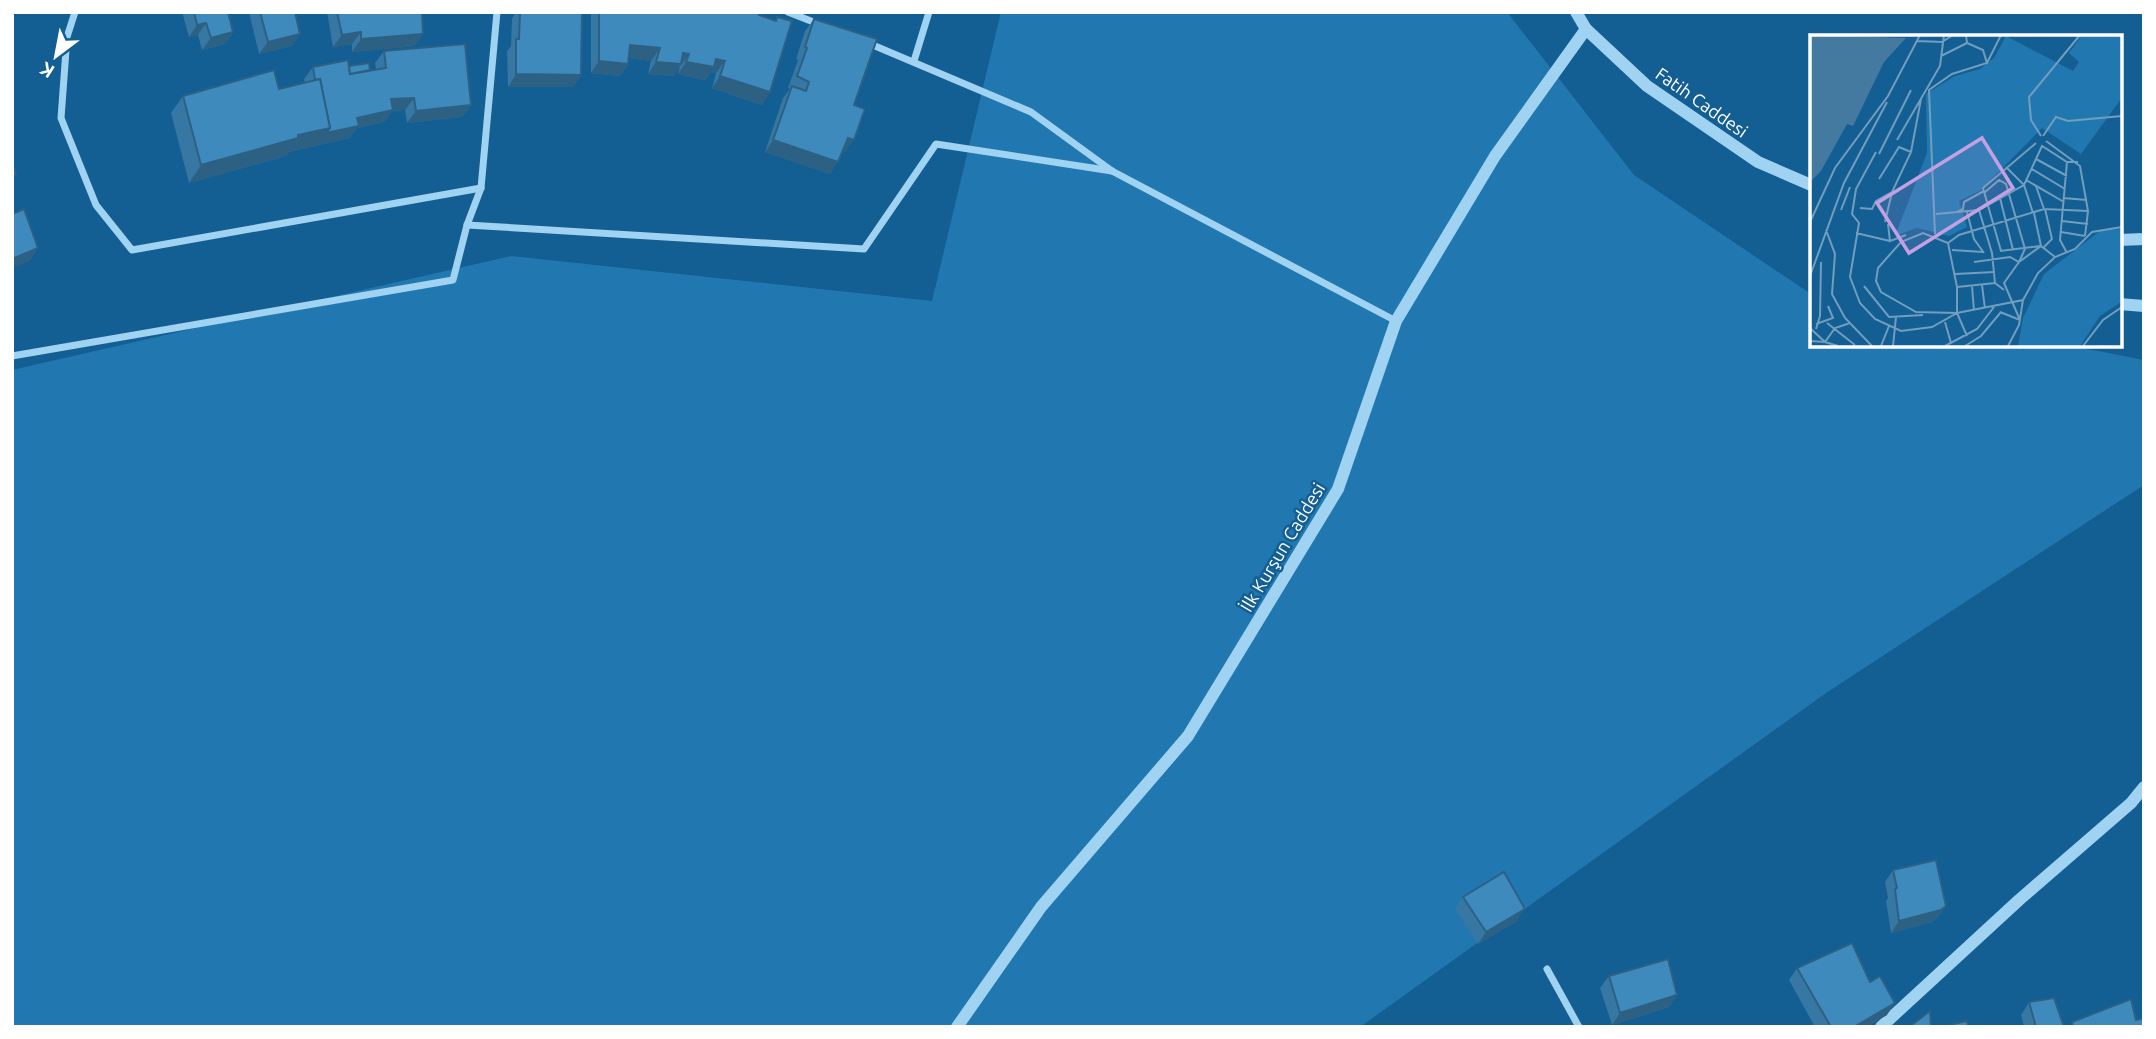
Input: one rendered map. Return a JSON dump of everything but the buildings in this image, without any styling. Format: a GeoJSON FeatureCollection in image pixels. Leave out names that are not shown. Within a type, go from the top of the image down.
{"type":"FeatureCollection","features":[{"type":"Feature","properties":{"kind":"street"},"geometry":{"type":"LineString","coordinates":[[75,12],[67,37],[61,118],[96,205],[132,250],[481,188]]}},
{"type":"Feature","properties":{"kind":"street"},"geometry":{"type":"LineString","coordinates":[[12,356],[453,280],[467,225],[481,188],[497,12]]}},
{"type":"Feature","properties":{"kind":"street"},"geometry":{"type":"LineString","coordinates":[[788,12],[826,27]]}},
{"type":"Feature","properties":{"kind":"street"},"geometry":{"type":"LineString","coordinates":[[914,61],[929,12]]}},
{"type":"Feature","properties":{"kind":"street"},"geometry":{"type":"LineString","coordinates":[[1576,12],[1586,29]]}},
{"type":"Feature","properties":{"kind":"street","name":"Fatih Caddesi"},"geometry":{"type":"LineString","coordinates":[[1586,29],[1647,86],[1758,162],[1810,185]]}},
{"type":"Feature","properties":{"kind":"street","name":"İlk Kurşun Caddesi"},"geometry":{"type":"LineString","coordinates":[[957,1027],[1041,907],[1188,736],[1338,489],[1396,321],[1495,156],[1586,29]]}},
{"type":"Feature","properties":{"kind":"street"},"geometry":{"type":"LineString","coordinates":[[864,41],[1031,112],[1112,171],[1396,321]]}},
{"type":"Feature","properties":{"kind":"street"},"geometry":{"type":"LineString","coordinates":[[467,225],[864,249],[936,144],[1112,171]]}},
{"type":"Feature","properties":{"kind":"street"},"geometry":{"type":"LineString","coordinates":[[1758,162],[1810,192]]}},
{"type":"Feature","properties":{"kind":"street"},"geometry":{"type":"LineString","coordinates":[[2121,240],[2144,239]]}},
{"type":"Feature","properties":{"kind":"street"},"geometry":{"type":"LineString","coordinates":[[2121,304],[2144,306]]}},
{"type":"Feature","properties":{"kind":"street"},"geometry":{"type":"LineString","coordinates":[[1881,1027],[2019,900],[2131,803],[2144,788]]}},
{"type":"Feature","properties":{"kind":"street"},"geometry":{"type":"LineString","coordinates":[[1547,969],[1578,1027]]}},
{"type":"Feature","properties":{"kind":"shaded area"},"geometry":{"type":"Polygon","coordinates":[[[1001,12],[1507,12],[1634,175],[1810,293],[1810,346],[2072,346],[2144,360],[2144,485],[1826,693],[1360,1027],[12,1027],[12,370],[511,256],[932,301],[1001,12]]]}}]}
